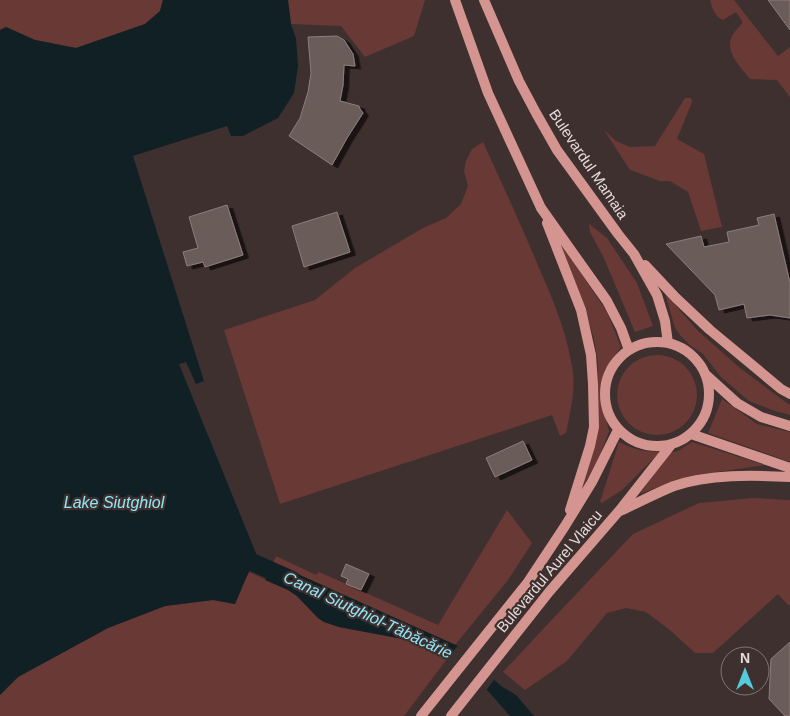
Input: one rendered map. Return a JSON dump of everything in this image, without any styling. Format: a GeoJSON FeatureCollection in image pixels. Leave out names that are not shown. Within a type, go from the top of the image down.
{"type":"FeatureCollection","features":[{"type":"Feature","properties":{"kind":"main road"},"geometry":{"type":"LineString","coordinates":[[455,0],[488,93],[541,208],[581,310],[590,355],[594,427],[590,446],[565,526]]}},
{"type":"Feature","properties":{"kind":"main road","name":"Bulevardul Mamaia"},"geometry":{"type":"LineString","coordinates":[[484,0],[520,81],[557,150],[634,254],[657,295],[665,321],[668,343]]}},
{"type":"Feature","properties":{"kind":"main road"},"geometry":{"type":"LineString","coordinates":[[541,208],[607,301],[622,328],[629,350]]}},
{"type":"Feature","properties":{"kind":"main road"},"geometry":{"type":"LineString","coordinates":[[634,254],[710,330],[781,389],[790,394]]}},
{"type":"Feature","properties":{"kind":"main road"},"geometry":{"type":"LineString","coordinates":[[705,373],[709,393],[706,413],[700,424],[681,441],[661,447],[638,443],[627,438],[610,419],[605,406],[604,393],[606,380],[611,368],[629,350],[642,344],[655,342],[668,343],[680,347],[690,354],[705,373],[737,403],[761,417],[790,426]]}},
{"type":"Feature","properties":{"kind":"main road","name":"Bulevardul Aurel Vlaicu"},"geometry":{"type":"LineString","coordinates":[[421,716],[528,582],[592,482],[618,430]]}},
{"type":"Feature","properties":{"kind":"main road"},"geometry":{"type":"LineString","coordinates":[[691,434],[790,468]]}},
{"type":"Feature","properties":{"kind":"main road","name":"Bulevardul Aurel Vlaicu"},"geometry":{"type":"LineString","coordinates":[[451,716],[549,592],[620,511],[671,445]]}},
{"type":"Feature","properties":{"kind":"main road"},"geometry":{"type":"LineString","coordinates":[[620,511],[674,486],[700,480],[756,475],[790,477]]}},
{"type":"Feature","properties":{"kind":"shaded area"},"geometry":{"type":"Polygon","coordinates":[[[0,0],[163,0],[160,11],[145,24],[76,48],[35,40],[6,27],[0,30],[0,0]]]}},
{"type":"Feature","properties":{"kind":"shaded area"},"geometry":{"type":"Polygon","coordinates":[[[288,0],[425,0],[414,36],[365,57],[341,26],[291,24],[288,0]]]}},
{"type":"Feature","properties":{"kind":"shaded area"},"geometry":{"type":"Polygon","coordinates":[[[710,0],[734,0],[778,56],[790,47],[790,97],[777,80],[750,79],[734,58],[730,47],[730,40],[733,34],[743,22],[736,12],[723,20],[720,19],[714,12],[710,0]]]}},
{"type":"Feature","properties":{"kind":"shaded area"},"geometry":{"type":"Polygon","coordinates":[[[685,98],[691,98],[692,102],[677,139],[704,154],[722,227],[701,231],[688,192],[670,181],[660,181],[630,170],[604,130],[616,141],[630,147],[655,146],[685,98]]]}},
{"type":"Feature","properties":{"kind":"shaded area"},"geometry":{"type":"Polygon","coordinates":[[[483,142],[545,280],[564,332],[573,373],[572,403],[566,433],[560,436],[552,415],[280,504],[224,330],[315,300],[355,268],[423,228],[446,218],[461,204],[468,186],[464,171],[466,161],[472,149],[483,142]]]}},
{"type":"Feature","properties":{"kind":"shaded area"},"geometry":{"type":"Polygon","coordinates":[[[589,224],[607,238],[637,283],[653,326],[635,332],[603,256],[590,232],[589,224]]]}},
{"type":"Feature","properties":{"kind":"shaded area"},"geometry":{"type":"Polygon","coordinates":[[[558,239],[607,312],[621,347],[604,371],[600,394],[609,431],[600,455],[578,496],[597,391],[598,363],[588,318],[558,239]]]}},
{"type":"Feature","properties":{"kind":"shaded area"},"geometry":{"type":"Polygon","coordinates":[[[665,293],[697,330],[740,368],[790,405],[790,415],[749,401],[721,377],[703,354],[691,346],[675,328],[665,293]]]}},
{"type":"Feature","properties":{"kind":"shaded area"},"geometry":{"type":"Polygon","coordinates":[[[649,355],[665,355],[686,366],[697,387],[697,403],[686,424],[665,435],[649,435],[635,429],[623,417],[617,403],[617,387],[623,373],[635,361],[649,355]]]}},
{"type":"Feature","properties":{"kind":"shaded area"},"geometry":{"type":"Polygon","coordinates":[[[722,399],[757,424],[790,432],[790,462],[708,433],[722,399]]]}},
{"type":"Feature","properties":{"kind":"shaded area"},"geometry":{"type":"Polygon","coordinates":[[[619,442],[639,450],[661,451],[622,490],[602,503],[600,502],[619,442]]]}},
{"type":"Feature","properties":{"kind":"shaded area"},"geometry":{"type":"Polygon","coordinates":[[[692,442],[765,465],[695,475],[640,494],[669,453],[678,451],[692,442]]]}},
{"type":"Feature","properties":{"kind":"shaded area"},"geometry":{"type":"Polygon","coordinates":[[[753,498],[790,500],[790,605],[778,594],[713,653],[695,653],[646,612],[626,608],[607,613],[567,661],[525,690],[503,672],[633,534],[699,503],[753,498]]]}},
{"type":"Feature","properties":{"kind":"shaded area"},"geometry":{"type":"Polygon","coordinates":[[[507,510],[532,543],[508,580],[455,645],[273,563],[276,556],[316,575],[319,572],[438,625],[507,510]]]}},
{"type":"Feature","properties":{"kind":"shaded area"},"geometry":{"type":"Polygon","coordinates":[[[249,572],[297,596],[324,622],[339,627],[424,643],[443,649],[450,655],[404,716],[0,716],[0,695],[18,677],[108,628],[165,606],[213,600],[235,604],[249,572]]]}},
{"type":"Feature","properties":{"kind":"water","name":"Lake Siutghiol"},"geometry":{"type":"Polygon","coordinates":[[[163,0],[288,0],[291,24],[296,39],[298,66],[294,93],[278,118],[243,136],[231,136],[227,126],[133,156],[204,381],[196,384],[186,362],[179,364],[257,556],[235,604],[213,600],[165,606],[108,628],[18,677],[0,695],[0,30],[6,27],[35,40],[76,48],[145,24],[160,11],[163,0]]]}},
{"type":"Feature","properties":{"kind":"water"},"geometry":{"type":"Polygon","coordinates":[[[273,563],[458,646],[501,686],[516,695],[534,716],[510,716],[489,692],[443,649],[424,643],[339,627],[324,622],[297,596],[265,580],[273,563]]]}},
{"type":"Feature","properties":{"kind":"pier"},"geometry":{"type":"Polygon","coordinates":[[[459,644],[496,677],[485,692],[449,657],[459,644]]]}},
{"type":"Feature","properties":{"kind":"building"},"geometry":{"type":"Polygon","coordinates":[[[768,0],[790,0],[790,30],[768,0]]]}},
{"type":"Feature","properties":{"kind":"building"},"geometry":{"type":"Polygon","coordinates":[[[337,36],[344,40],[353,54],[355,66],[344,65],[340,101],[359,106],[363,113],[332,165],[289,136],[300,118],[308,92],[311,73],[308,37],[337,36]]]}},
{"type":"Feature","properties":{"kind":"building"},"geometry":{"type":"Polygon","coordinates":[[[227,205],[243,255],[205,267],[203,262],[187,266],[183,252],[198,248],[189,217],[227,205]]]}},
{"type":"Feature","properties":{"kind":"building"},"geometry":{"type":"Polygon","coordinates":[[[337,212],[350,252],[304,267],[292,226],[337,212]]]}},
{"type":"Feature","properties":{"kind":"building"},"geometry":{"type":"Polygon","coordinates":[[[774,214],[790,283],[790,318],[770,315],[747,318],[744,304],[719,310],[715,295],[666,244],[701,236],[704,247],[729,242],[727,232],[759,225],[757,218],[774,214]]]}},
{"type":"Feature","properties":{"kind":"building"},"geometry":{"type":"Polygon","coordinates":[[[523,441],[532,460],[495,477],[486,458],[523,441]]]}},
{"type":"Feature","properties":{"kind":"building"},"geometry":{"type":"Polygon","coordinates":[[[346,564],[369,574],[361,590],[346,584],[348,579],[341,576],[346,564]]]}},
{"type":"Feature","properties":{"kind":"building"},"geometry":{"type":"Polygon","coordinates":[[[790,642],[790,716],[785,716],[769,699],[771,659],[790,642]]]}},
{"type":"Feature","properties":{"kind":"waterway","name":"Canal Siutghiol-Tăbăcărie"},"geometry":{"type":"LineString","coordinates":[[254,563],[292,580]]}}]}
